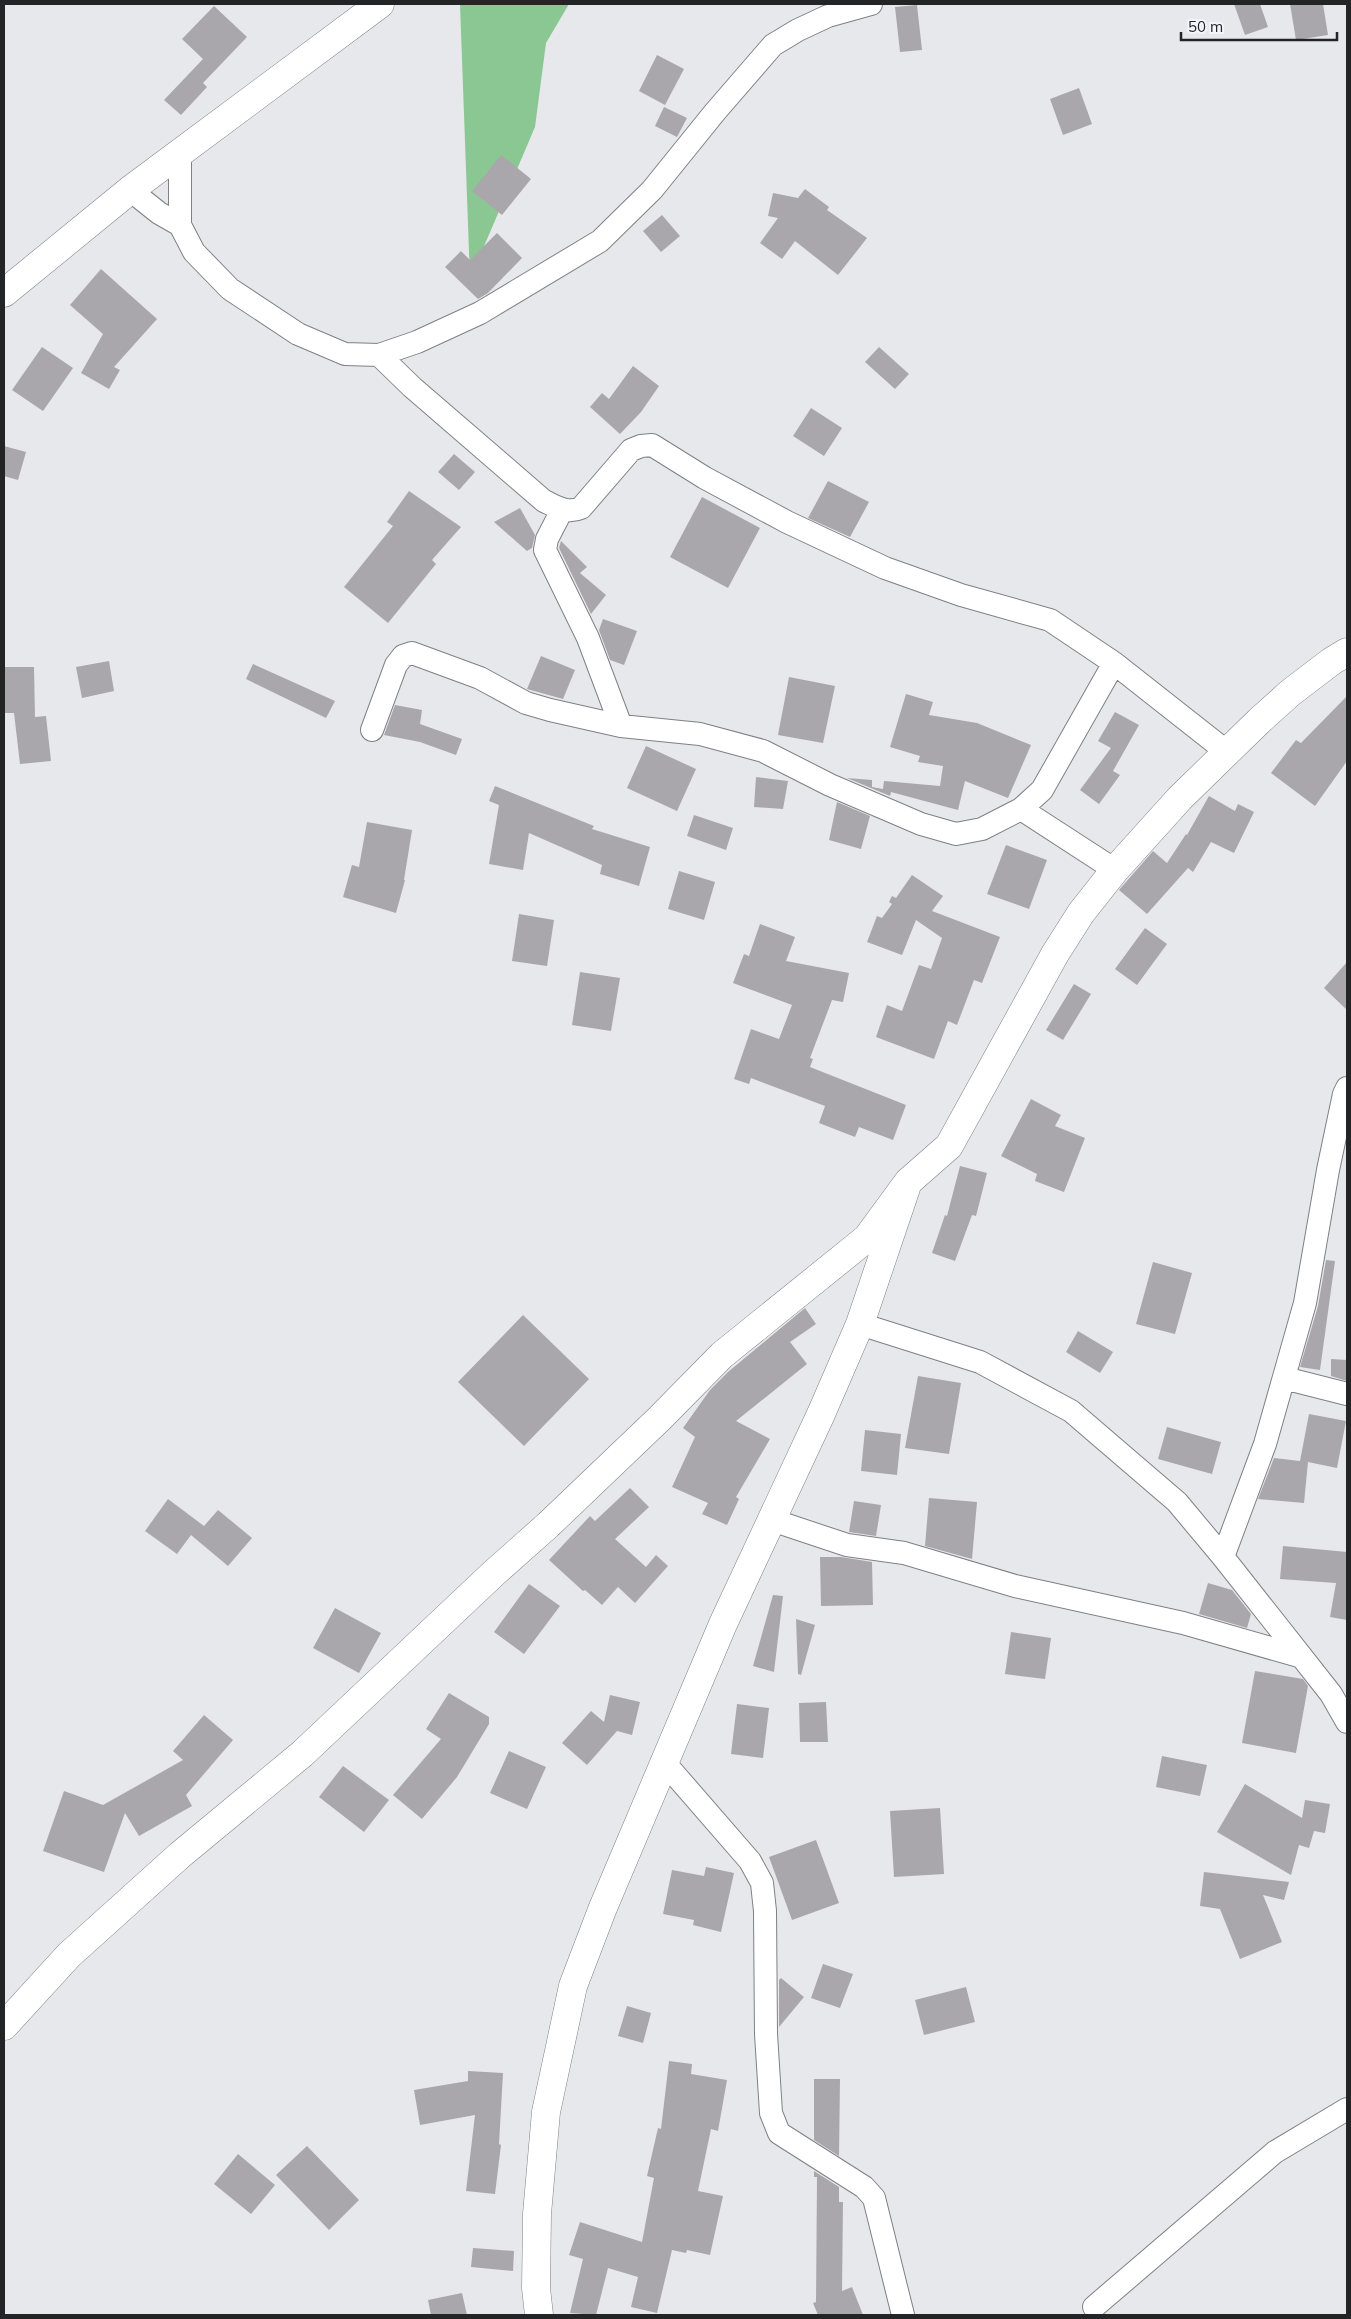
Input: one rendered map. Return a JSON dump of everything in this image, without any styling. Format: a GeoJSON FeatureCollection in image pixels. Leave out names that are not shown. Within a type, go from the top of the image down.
{"type":"FeatureCollection","features":[{"type":"Feature","properties":{"kind":"main road"},"geometry":{"type":"LineString","coordinates":[[4,293],[130,190],[180,155],[380,4]]}},
{"type":"Feature","properties":{"kind":"main road"},"geometry":{"type":"LineString","coordinates":[[4,2026],[69,1955],[180,1855],[302,1754],[494,1572],[548,1526],[722,1355],[867,1238],[908,1182],[949,1146],[1055,954],[1081,913],[1115,870],[1180,798],[1227,752],[1290,693],[1347,652]]}},
{"type":"Feature","properties":{"kind":"main road"},"geometry":{"type":"LineString","coordinates":[[538,2315],[536,2288],[537,2214],[546,2112],[573,1986],[602,1910],[664,1762],[724,1624],[860,1324],[908,1182]]}},
{"type":"Feature","properties":{"kind":"street"},"geometry":{"type":"LineString","coordinates":[[180,155],[180,225],[194,252],[230,289],[298,334],[345,354],[379,355],[417,342],[480,313],[600,241],[652,190],[715,112],[773,45],[798,30],[828,16],[871,4]]}},
{"type":"Feature","properties":{"kind":"street"},"geometry":{"type":"LineString","coordinates":[[130,190],[159,213],[180,225]]}},
{"type":"Feature","properties":{"kind":"street"},"geometry":{"type":"LineString","coordinates":[[379,355],[412,387],[544,501],[562,510],[573,511],[581,508],[631,450],[641,446],[652,445],[705,478],[796,526],[885,568],[962,595],[1050,620],[1114,663],[1227,752]]}},
{"type":"Feature","properties":{"kind":"street"},"geometry":{"type":"LineString","coordinates":[[562,510],[547,539],[545,550],[588,638],[621,726]]}},
{"type":"Feature","properties":{"kind":"street"},"geometry":{"type":"LineString","coordinates":[[372,730],[396,665],[403,656],[412,653],[480,678],[526,703],[621,726],[700,734],[763,751],[830,785],[921,824],[956,834],[982,829],[1021,809],[1042,790],[1114,663]]}},
{"type":"Feature","properties":{"kind":"street"},"geometry":{"type":"LineString","coordinates":[[1021,809],[1115,870]]}},
{"type":"Feature","properties":{"kind":"street"},"geometry":{"type":"LineString","coordinates":[[1223,1557],[1265,1444],[1305,1304],[1328,1170],[1344,1094],[1347,1088]]}},
{"type":"Feature","properties":{"kind":"street"},"geometry":{"type":"LineString","coordinates":[[860,1324],[980,1362],[1071,1411],[1177,1502],[1331,1694],[1347,1722]]}},
{"type":"Feature","properties":{"kind":"street"},"geometry":{"type":"LineString","coordinates":[[1284,1378],[1347,1394]]}},
{"type":"Feature","properties":{"kind":"street"},"geometry":{"type":"LineString","coordinates":[[772,1520],[847,1545],[904,1553],[1014,1586],[1183,1624],[1302,1657]]}},
{"type":"Feature","properties":{"kind":"street"},"geometry":{"type":"LineString","coordinates":[[664,1762],[750,1861],[762,1883],[765,1910],[766,2034],[771,2113],[779,2133],[864,2187],[874,2198],[903,2315]]}},
{"type":"Feature","properties":{"kind":"street"},"geometry":{"type":"LineString","coordinates":[[1094,2307],[1275,2152],[1347,2109]]}},
{"type":"Feature","properties":{"kind":"green space"},"geometry":{"type":"Polygon","coordinates":[[[460,4],[569,4],[546,43],[535,127],[470,279],[460,4]]]}},
{"type":"Feature","properties":{"kind":"building"},"geometry":{"type":"Polygon","coordinates":[[[1234,4],[1260,4],[1268,27],[1245,35],[1234,4]]]}},
{"type":"Feature","properties":{"kind":"building"},"geometry":{"type":"Polygon","coordinates":[[[1290,4],[1323,4],[1328,35],[1296,40],[1290,4]]]}},
{"type":"Feature","properties":{"kind":"building"},"geometry":{"type":"Polygon","coordinates":[[[917,5],[922,50],[900,52],[895,7],[917,5]]]}},
{"type":"Feature","properties":{"kind":"building"},"geometry":{"type":"Polygon","coordinates":[[[214,6],[247,37],[203,83],[207,87],[181,115],[164,100],[203,59],[182,39],[214,6]]]}},
{"type":"Feature","properties":{"kind":"building"},"geometry":{"type":"Polygon","coordinates":[[[657,55],[684,69],[665,105],[639,91],[657,55]]]}},
{"type":"Feature","properties":{"kind":"building"},"geometry":{"type":"Polygon","coordinates":[[[1079,88],[1092,124],[1063,135],[1050,99],[1079,88]]]}},
{"type":"Feature","properties":{"kind":"building"},"geometry":{"type":"Polygon","coordinates":[[[664,107],[687,118],[677,137],[655,126],[664,107]]]}},
{"type":"Feature","properties":{"kind":"building"},"geometry":{"type":"Polygon","coordinates":[[[501,155],[531,179],[502,215],[472,191],[501,155]]]}},
{"type":"Feature","properties":{"kind":"building"},"geometry":{"type":"Polygon","coordinates":[[[805,189],[829,207],[827,210],[867,238],[838,275],[795,241],[782,259],[760,243],[778,218],[768,216],[773,193],[798,198],[805,189]]]}},
{"type":"Feature","properties":{"kind":"building"},"geometry":{"type":"Polygon","coordinates":[[[662,215],[680,236],[661,252],[643,231],[662,215]]]}},
{"type":"Feature","properties":{"kind":"building"},"geometry":{"type":"Polygon","coordinates":[[[497,233],[522,258],[488,293],[478,299],[445,267],[461,251],[470,260],[497,233]]]}},
{"type":"Feature","properties":{"kind":"building"},"geometry":{"type":"Polygon","coordinates":[[[101,269],[157,319],[114,367],[120,370],[109,389],[81,373],[103,334],[70,305],[101,269]]]}},
{"type":"Feature","properties":{"kind":"building"},"geometry":{"type":"Polygon","coordinates":[[[42,347],[73,368],[43,411],[12,390],[42,347]]]}},
{"type":"Feature","properties":{"kind":"building"},"geometry":{"type":"Polygon","coordinates":[[[879,347],[909,374],[895,389],[865,362],[879,347]]]}},
{"type":"Feature","properties":{"kind":"building"},"geometry":{"type":"Polygon","coordinates":[[[633,366],[659,386],[641,412],[620,434],[590,407],[602,393],[609,399],[633,366]]]}},
{"type":"Feature","properties":{"kind":"building"},"geometry":{"type":"Polygon","coordinates":[[[811,408],[842,428],[824,456],[793,436],[811,408]]]}},
{"type":"Feature","properties":{"kind":"building"},"geometry":{"type":"Polygon","coordinates":[[[4,446],[26,452],[18,480],[4,476],[4,446]]]}},
{"type":"Feature","properties":{"kind":"building"},"geometry":{"type":"Polygon","coordinates":[[[454,454],[475,472],[459,490],[438,472],[454,454]]]}},
{"type":"Feature","properties":{"kind":"building"},"geometry":{"type":"Polygon","coordinates":[[[828,481],[869,502],[850,537],[808,518],[828,481]]]}},
{"type":"Feature","properties":{"kind":"building"},"geometry":{"type":"Polygon","coordinates":[[[409,491],[461,527],[432,560],[436,564],[388,623],[344,587],[393,526],[387,522],[409,491]]]}},
{"type":"Feature","properties":{"kind":"building"},"geometry":{"type":"Polygon","coordinates":[[[702,497],[760,528],[728,588],[670,557],[702,497]]]}},
{"type":"Feature","properties":{"kind":"building"},"geometry":{"type":"Polygon","coordinates":[[[520,508],[535,535],[532,548],[527,551],[494,522],[520,508]]]}},
{"type":"Feature","properties":{"kind":"building"},"geometry":{"type":"Polygon","coordinates":[[[561,541],[587,567],[580,573],[606,595],[591,614],[559,548],[561,541]]]}},
{"type":"Feature","properties":{"kind":"building"},"geometry":{"type":"Polygon","coordinates":[[[603,619],[637,631],[624,665],[610,660],[599,630],[603,619]]]}},
{"type":"Feature","properties":{"kind":"building"},"geometry":{"type":"Polygon","coordinates":[[[541,656],[575,670],[563,699],[527,689],[541,656]]]}},
{"type":"Feature","properties":{"kind":"building"},"geometry":{"type":"Polygon","coordinates":[[[109,661],[114,691],[82,698],[76,667],[109,661]]]}},
{"type":"Feature","properties":{"kind":"building"},"geometry":{"type":"Polygon","coordinates":[[[253,664],[335,701],[326,718],[246,679],[253,664]]]}},
{"type":"Feature","properties":{"kind":"building"},"geometry":{"type":"Polygon","coordinates":[[[4,667],[34,667],[35,717],[46,716],[51,761],[20,764],[14,713],[4,713],[4,667]]]}},
{"type":"Feature","properties":{"kind":"building"},"geometry":{"type":"Polygon","coordinates":[[[789,677],[835,686],[823,743],[778,735],[789,677]]]}},
{"type":"Feature","properties":{"kind":"building"},"geometry":{"type":"Polygon","coordinates":[[[906,694],[933,702],[929,715],[977,723],[1031,745],[1008,798],[965,781],[958,810],[891,792],[890,796],[847,778],[872,780],[872,787],[883,789],[884,781],[940,786],[943,766],[918,762],[920,756],[890,747],[906,694]]]}},
{"type":"Feature","properties":{"kind":"building"},"geometry":{"type":"Polygon","coordinates":[[[1347,696],[1347,761],[1315,806],[1271,773],[1296,740],[1301,743],[1347,696]]]}},
{"type":"Feature","properties":{"kind":"building"},"geometry":{"type":"Polygon","coordinates":[[[395,705],[422,710],[420,724],[462,739],[456,755],[420,742],[384,735],[395,705]]]}},
{"type":"Feature","properties":{"kind":"building"},"geometry":{"type":"Polygon","coordinates":[[[1115,712],[1139,725],[1113,771],[1120,775],[1099,804],[1080,790],[1111,748],[1098,741],[1115,712]]]}},
{"type":"Feature","properties":{"kind":"building"},"geometry":{"type":"Polygon","coordinates":[[[646,746],[696,769],[677,811],[627,788],[646,746]]]}},
{"type":"Feature","properties":{"kind":"building"},"geometry":{"type":"Polygon","coordinates":[[[756,777],[788,781],[783,809],[754,807],[756,777]]]}},
{"type":"Feature","properties":{"kind":"building"},"geometry":{"type":"Polygon","coordinates":[[[495,786],[594,826],[592,829],[650,847],[639,886],[600,874],[602,865],[529,833],[523,870],[489,864],[499,805],[489,801],[495,786]]]}},
{"type":"Feature","properties":{"kind":"building"},"geometry":{"type":"Polygon","coordinates":[[[1209,796],[1235,811],[1238,804],[1254,812],[1234,853],[1211,842],[1193,872],[1188,868],[1147,914],[1119,890],[1153,851],[1167,863],[1187,835],[1209,796]]]}},
{"type":"Feature","properties":{"kind":"building"},"geometry":{"type":"Polygon","coordinates":[[[837,802],[870,816],[861,849],[829,840],[837,802]]]}},
{"type":"Feature","properties":{"kind":"building"},"geometry":{"type":"Polygon","coordinates":[[[694,815],[733,828],[726,850],[687,836],[694,815]]]}},
{"type":"Feature","properties":{"kind":"building"},"geometry":{"type":"Polygon","coordinates":[[[367,822],[412,830],[405,880],[396,913],[343,897],[352,865],[359,867],[367,822]]]}},
{"type":"Feature","properties":{"kind":"building"},"geometry":{"type":"Polygon","coordinates":[[[1006,845],[1047,860],[1029,909],[987,894],[1006,845]]]}},
{"type":"Feature","properties":{"kind":"building"},"geometry":{"type":"Polygon","coordinates":[[[679,871],[715,882],[704,920],[668,909],[679,871]]]}},
{"type":"Feature","properties":{"kind":"building"},"geometry":{"type":"Polygon","coordinates":[[[912,875],[943,896],[932,911],[1000,937],[982,983],[974,980],[957,1025],[948,1021],[934,1059],[876,1037],[887,1005],[902,1011],[919,965],[931,969],[942,938],[916,920],[902,955],[867,942],[877,916],[882,918],[892,904],[889,902],[892,896],[896,898],[912,875]]]}},
{"type":"Feature","properties":{"kind":"building"},"geometry":{"type":"Polygon","coordinates":[[[519,914],[554,920],[547,966],[512,961],[519,914]]]}},
{"type":"Feature","properties":{"kind":"building"},"geometry":{"type":"Polygon","coordinates":[[[760,924],[795,937],[786,961],[849,973],[843,1002],[832,1000],[810,1058],[813,1059],[810,1067],[906,1105],[893,1140],[859,1127],[855,1137],[819,1123],[825,1106],[751,1078],[749,1084],[734,1079],[751,1029],[779,1039],[792,1005],[733,983],[744,954],[749,956],[760,924]]]}},
{"type":"Feature","properties":{"kind":"building"},"geometry":{"type":"Polygon","coordinates":[[[1145,928],[1167,944],[1137,985],[1115,969],[1145,928]]]}},
{"type":"Feature","properties":{"kind":"building"},"geometry":{"type":"Polygon","coordinates":[[[1347,962],[1347,1010],[1324,988],[1347,962]]]}},
{"type":"Feature","properties":{"kind":"building"},"geometry":{"type":"Polygon","coordinates":[[[580,972],[620,978],[611,1031],[572,1025],[580,972]]]}},
{"type":"Feature","properties":{"kind":"building"},"geometry":{"type":"Polygon","coordinates":[[[1074,984],[1091,994],[1063,1040],[1046,1030],[1074,984]]]}},
{"type":"Feature","properties":{"kind":"building"},"geometry":{"type":"Polygon","coordinates":[[[1031,1099],[1061,1115],[1055,1126],[1085,1138],[1064,1192],[1035,1181],[1037,1174],[1001,1156],[1031,1099]]]}},
{"type":"Feature","properties":{"kind":"building"},"geometry":{"type":"Polygon","coordinates":[[[960,1166],[987,1173],[976,1216],[972,1215],[955,1261],[932,1253],[945,1215],[947,1216],[960,1166]]]}},
{"type":"Feature","properties":{"kind":"building"},"geometry":{"type":"Polygon","coordinates":[[[1326,1260],[1335,1261],[1320,1370],[1300,1367],[1318,1306],[1326,1260]]]}},
{"type":"Feature","properties":{"kind":"building"},"geometry":{"type":"Polygon","coordinates":[[[1153,1262],[1192,1273],[1175,1334],[1136,1324],[1153,1262]]]}},
{"type":"Feature","properties":{"kind":"building"},"geometry":{"type":"Polygon","coordinates":[[[805,1308],[816,1324],[790,1342],[807,1364],[736,1421],[770,1439],[736,1497],[739,1499],[727,1525],[702,1514],[708,1503],[672,1487],[695,1437],[683,1428],[710,1390],[728,1372],[805,1308]]]}},
{"type":"Feature","properties":{"kind":"building"},"geometry":{"type":"Polygon","coordinates":[[[523,1315],[589,1379],[524,1446],[458,1382],[523,1315]]]}},
{"type":"Feature","properties":{"kind":"building"},"geometry":{"type":"Polygon","coordinates":[[[1078,1331],[1113,1352],[1100,1373],[1066,1352],[1078,1331]]]}},
{"type":"Feature","properties":{"kind":"building"},"geometry":{"type":"Polygon","coordinates":[[[1331,1359],[1347,1360],[1347,1381],[1331,1376],[1331,1359]]]}},
{"type":"Feature","properties":{"kind":"building"},"geometry":{"type":"Polygon","coordinates":[[[918,1376],[961,1383],[949,1454],[905,1448],[918,1376]]]}},
{"type":"Feature","properties":{"kind":"building"},"geometry":{"type":"Polygon","coordinates":[[[1309,1414],[1346,1421],[1337,1468],[1308,1462],[1304,1503],[1258,1499],[1274,1458],[1300,1461],[1309,1414]]]}},
{"type":"Feature","properties":{"kind":"building"},"geometry":{"type":"Polygon","coordinates":[[[1167,1427],[1221,1442],[1212,1474],[1158,1459],[1167,1427]]]}},
{"type":"Feature","properties":{"kind":"building"},"geometry":{"type":"Polygon","coordinates":[[[865,1430],[901,1434],[897,1475],[861,1471],[865,1430]]]}},
{"type":"Feature","properties":{"kind":"building"},"geometry":{"type":"Polygon","coordinates":[[[630,1488],[649,1507],[615,1539],[646,1567],[656,1555],[668,1566],[635,1603],[618,1587],[602,1605],[585,1590],[583,1591],[549,1560],[590,1516],[595,1521],[630,1488]]]}},
{"type":"Feature","properties":{"kind":"building"},"geometry":{"type":"Polygon","coordinates":[[[929,1498],[977,1502],[972,1559],[925,1546],[929,1498]]]}},
{"type":"Feature","properties":{"kind":"building"},"geometry":{"type":"Polygon","coordinates":[[[168,1499],[204,1526],[218,1510],[252,1538],[228,1566],[191,1535],[177,1554],[145,1531],[168,1499]]]}},
{"type":"Feature","properties":{"kind":"building"},"geometry":{"type":"Polygon","coordinates":[[[854,1501],[881,1505],[876,1536],[849,1532],[854,1501]]]}},
{"type":"Feature","properties":{"kind":"building"},"geometry":{"type":"Polygon","coordinates":[[[1283,1546],[1347,1552],[1347,1620],[1330,1617],[1336,1583],[1280,1579],[1283,1546]]]}},
{"type":"Feature","properties":{"kind":"building"},"geometry":{"type":"Polygon","coordinates":[[[820,1557],[841,1557],[872,1562],[873,1605],[821,1606],[820,1557]]]}},
{"type":"Feature","properties":{"kind":"building"},"geometry":{"type":"Polygon","coordinates":[[[1208,1583],[1232,1590],[1251,1614],[1247,1628],[1199,1614],[1208,1583]]]}},
{"type":"Feature","properties":{"kind":"building"},"geometry":{"type":"Polygon","coordinates":[[[529,1584],[560,1606],[524,1654],[494,1632],[529,1584]]]}},
{"type":"Feature","properties":{"kind":"building"},"geometry":{"type":"Polygon","coordinates":[[[773,1595],[783,1596],[774,1672],[753,1666],[773,1595]]]}},
{"type":"Feature","properties":{"kind":"building"},"geometry":{"type":"Polygon","coordinates":[[[335,1608],[381,1633],[359,1673],[313,1648],[335,1608]]]}},
{"type":"Feature","properties":{"kind":"building"},"geometry":{"type":"Polygon","coordinates":[[[796,1619],[815,1625],[801,1675],[798,1674],[796,1619]]]}},
{"type":"Feature","properties":{"kind":"building"},"geometry":{"type":"Polygon","coordinates":[[[1011,1632],[1051,1638],[1045,1679],[1005,1674],[1011,1632]]]}},
{"type":"Feature","properties":{"kind":"building"},"geometry":{"type":"Polygon","coordinates":[[[1255,1671],[1303,1679],[1308,1686],[1296,1753],[1242,1743],[1255,1671]]]}},
{"type":"Feature","properties":{"kind":"building"},"geometry":{"type":"Polygon","coordinates":[[[449,1693],[489,1717],[489,1724],[457,1777],[422,1819],[393,1795],[441,1739],[426,1729],[449,1693]]]}},
{"type":"Feature","properties":{"kind":"building"},"geometry":{"type":"Polygon","coordinates":[[[610,1695],[640,1702],[632,1735],[617,1731],[587,1765],[562,1743],[591,1711],[604,1722],[610,1695]]]}},
{"type":"Feature","properties":{"kind":"building"},"geometry":{"type":"Polygon","coordinates":[[[826,1702],[828,1742],[800,1742],[799,1703],[826,1702]]]}},
{"type":"Feature","properties":{"kind":"building"},"geometry":{"type":"Polygon","coordinates":[[[737,1704],[769,1708],[763,1758],[731,1754],[737,1704]]]}},
{"type":"Feature","properties":{"kind":"building"},"geometry":{"type":"Polygon","coordinates":[[[204,1715],[233,1740],[186,1795],[192,1806],[139,1836],[125,1813],[104,1872],[43,1851],[64,1791],[103,1805],[183,1760],[173,1751],[204,1715]]]}},
{"type":"Feature","properties":{"kind":"building"},"geometry":{"type":"Polygon","coordinates":[[[509,1751],[546,1767],[527,1809],[490,1793],[509,1751]]]}},
{"type":"Feature","properties":{"kind":"building"},"geometry":{"type":"Polygon","coordinates":[[[1162,1756],[1207,1765],[1200,1796],[1156,1787],[1162,1756]]]}},
{"type":"Feature","properties":{"kind":"building"},"geometry":{"type":"Polygon","coordinates":[[[343,1766],[389,1800],[364,1832],[319,1797],[343,1766]]]}},
{"type":"Feature","properties":{"kind":"building"},"geometry":{"type":"Polygon","coordinates":[[[1245,1784],[1302,1818],[1305,1800],[1330,1804],[1325,1833],[1314,1831],[1309,1848],[1299,1845],[1291,1875],[1217,1832],[1245,1784]]]}},
{"type":"Feature","properties":{"kind":"building"},"geometry":{"type":"Polygon","coordinates":[[[940,1808],[944,1874],[894,1877],[890,1811],[940,1808]]]}},
{"type":"Feature","properties":{"kind":"building"},"geometry":{"type":"Polygon","coordinates":[[[816,1840],[839,1903],[792,1920],[769,1857],[816,1840]]]}},
{"type":"Feature","properties":{"kind":"building"},"geometry":{"type":"Polygon","coordinates":[[[706,1867],[734,1873],[721,1932],[693,1925],[694,1920],[663,1914],[672,1870],[704,1876],[706,1867]]]}},
{"type":"Feature","properties":{"kind":"building"},"geometry":{"type":"Polygon","coordinates":[[[1204,1872],[1289,1882],[1284,1900],[1263,1895],[1282,1942],[1240,1959],[1220,1909],[1200,1906],[1204,1872]]]}},
{"type":"Feature","properties":{"kind":"building"},"geometry":{"type":"Polygon","coordinates":[[[823,1964],[853,1974],[840,2008],[811,1998],[823,1964]]]}},
{"type":"Feature","properties":{"kind":"building"},"geometry":{"type":"Polygon","coordinates":[[[781,1978],[804,1997],[779,2027],[779,1980],[781,1978]]]}},
{"type":"Feature","properties":{"kind":"building"},"geometry":{"type":"Polygon","coordinates":[[[966,1987],[975,2022],[924,2035],[915,2000],[966,1987]]]}},
{"type":"Feature","properties":{"kind":"building"},"geometry":{"type":"Polygon","coordinates":[[[627,2006],[651,2013],[643,2043],[618,2036],[627,2006]]]}},
{"type":"Feature","properties":{"kind":"building"},"geometry":{"type":"Polygon","coordinates":[[[669,2061],[692,2064],[691,2074],[727,2080],[718,2131],[711,2129],[698,2191],[723,2196],[710,2255],[687,2250],[686,2253],[672,2250],[657,2313],[631,2307],[638,2277],[608,2268],[596,2315],[570,2313],[583,2259],[569,2255],[580,2222],[642,2242],[654,2178],[647,2176],[658,2128],[661,2129],[669,2061]]]}},
{"type":"Feature","properties":{"kind":"building"},"geometry":{"type":"Polygon","coordinates":[[[468,2071],[503,2073],[499,2144],[501,2145],[495,2194],[466,2191],[475,2115],[420,2125],[414,2090],[468,2081],[468,2071]]]}},
{"type":"Feature","properties":{"kind":"building"},"geometry":{"type":"Polygon","coordinates":[[[814,2079],[840,2079],[839,2156],[814,2140],[814,2079]]]}},
{"type":"Feature","properties":{"kind":"building"},"geometry":{"type":"Polygon","coordinates":[[[307,2146],[359,2200],[329,2230],[276,2175],[307,2146]]]}},
{"type":"Feature","properties":{"kind":"building"},"geometry":{"type":"Polygon","coordinates":[[[238,2154],[275,2185],[251,2214],[214,2184],[238,2154]]]}},
{"type":"Feature","properties":{"kind":"building"},"geometry":{"type":"Polygon","coordinates":[[[814,2171],[839,2187],[839,2202],[843,2202],[842,2291],[852,2287],[863,2315],[818,2315],[813,2303],[816,2302],[817,2177],[814,2177],[814,2171]]]}},
{"type":"Feature","properties":{"kind":"building"},"geometry":{"type":"Polygon","coordinates":[[[473,2248],[514,2251],[513,2271],[471,2267],[473,2248]]]}},
{"type":"Feature","properties":{"kind":"building"},"geometry":{"type":"Polygon","coordinates":[[[462,2293],[467,2315],[431,2315],[428,2300],[462,2293]]]}}]}
